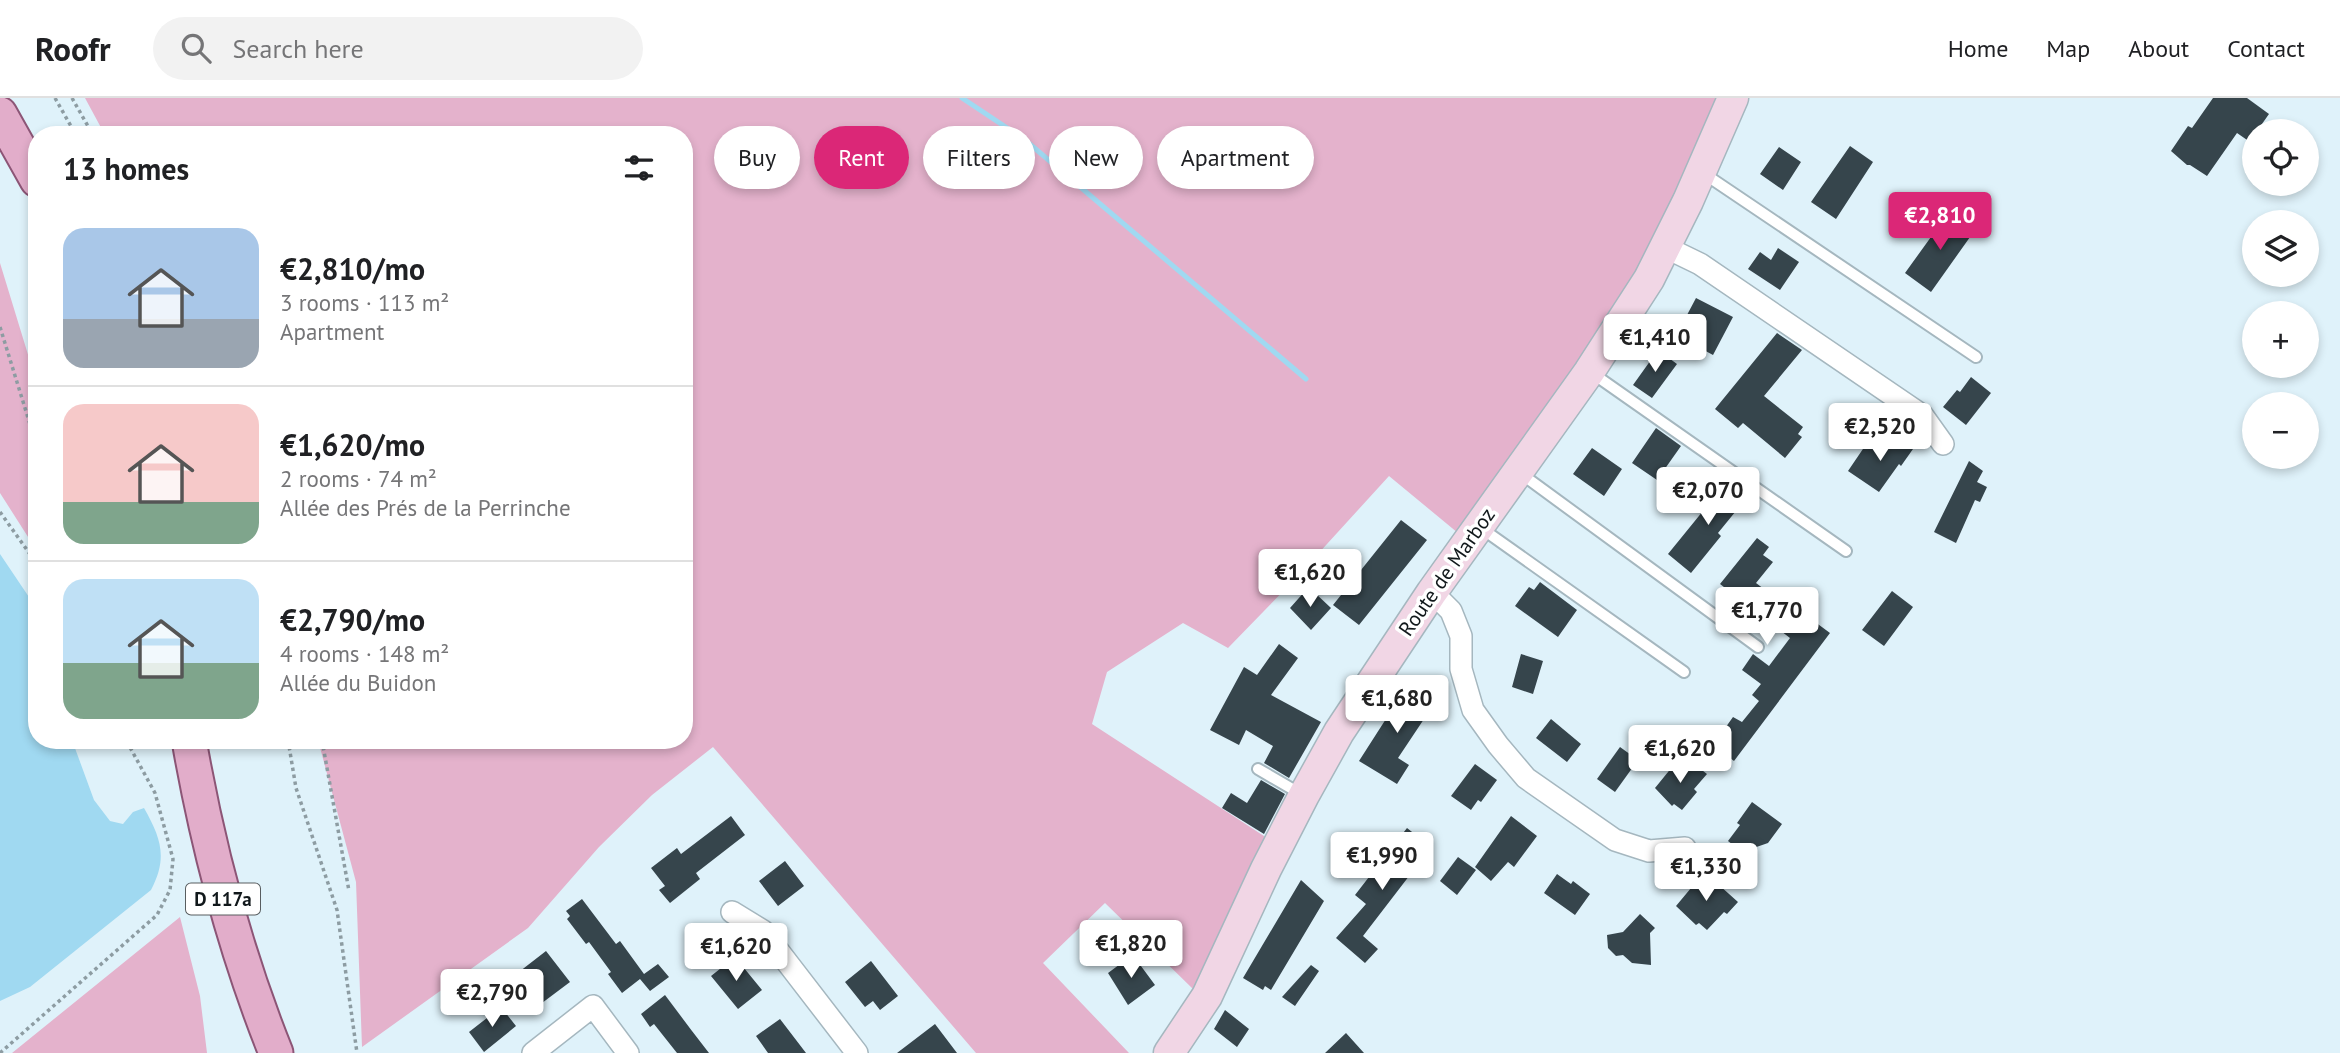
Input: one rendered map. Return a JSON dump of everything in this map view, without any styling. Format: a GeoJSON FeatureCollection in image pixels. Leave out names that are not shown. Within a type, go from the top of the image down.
{"type":"FeatureCollection","features":[{"type":"Feature","properties":{"kind":"main road","name":"Route de Marboz"},"geometry":{"type":"LineString","coordinates":[[1169,1053],[1207,996],[1266,869],[1339,732],[1432,592],[1630,310],[1665,247],[1733,98]]}},
{"type":"Feature","properties":{"kind":"main road"},"geometry":{"type":"LineString","coordinates":[[0,114],[28,164]]}},
{"type":"Feature","properties":{"kind":"main road","name":"D 117a"},"geometry":{"type":"LineString","coordinates":[[191,749],[201,809],[232,930],[276,1053]]}},
{"type":"Feature","properties":{"kind":"street"},"geometry":{"type":"LineString","coordinates":[[1665,247],[1700,264],[1923,416],[1943,444]]}},
{"type":"Feature","properties":{"kind":"street"},"geometry":{"type":"LineString","coordinates":[[1432,592],[1451,611],[1461,636],[1461,669],[1473,710],[1526,778],[1615,840],[1648,851],[1685,848]]}},
{"type":"Feature","properties":{"kind":"street"},"geometry":{"type":"LineString","coordinates":[[732,912],[763,931],[857,1053]]}},
{"type":"Feature","properties":{"kind":"street"},"geometry":{"type":"LineString","coordinates":[[533,1053],[593,1006],[628,1053]]}},
{"type":"Feature","properties":{"kind":"lane"},"geometry":{"type":"LineString","coordinates":[[1701,172],[1976,357]]}},
{"type":"Feature","properties":{"kind":"lane"},"geometry":{"type":"LineString","coordinates":[[1589,372],[1846,551]]}},
{"type":"Feature","properties":{"kind":"lane"},"geometry":{"type":"LineString","coordinates":[[1518,471],[1758,647]]}},
{"type":"Feature","properties":{"kind":"lane"},"geometry":{"type":"LineString","coordinates":[[1478,526],[1684,672]]}},
{"type":"Feature","properties":{"kind":"lane"},"geometry":{"type":"LineString","coordinates":[[1258,769],[1304,795]]}},
{"type":"Feature","properties":{"kind":"path"},"geometry":{"type":"LineString","coordinates":[[55,98],[71,126]]}},
{"type":"Feature","properties":{"kind":"path"},"geometry":{"type":"LineString","coordinates":[[72,98],[88,126]]}},
{"type":"Feature","properties":{"kind":"path"},"geometry":{"type":"LineString","coordinates":[[0,327],[28,418]]}},
{"type":"Feature","properties":{"kind":"path"},"geometry":{"type":"LineString","coordinates":[[0,512],[28,551]]}},
{"type":"Feature","properties":{"kind":"path"},"geometry":{"type":"LineString","coordinates":[[0,1053],[157,915],[170,890],[173,859],[155,793],[131,749]]}},
{"type":"Feature","properties":{"kind":"path"},"geometry":{"type":"LineString","coordinates":[[290,749],[296,788],[337,910],[357,1053]]}},
{"type":"Feature","properties":{"kind":"path"},"geometry":{"type":"LineString","coordinates":[[324,749],[349,891]]}},
{"type":"Feature","properties":{"kind":"shaded area"},"geometry":{"type":"Polygon","coordinates":[[[85,98],[1720,98],[1671,210],[1648,253],[1570,376],[1458,533],[1389,476],[1228,648],[1183,623],[1107,672],[1092,724],[1267,838],[1193,989],[1105,903],[1043,963],[1129,1053],[976,1053],[713,747],[652,795],[599,847],[528,928],[362,1047],[356,882],[320,749],[693,749],[693,126],[100,126],[85,98]]]}},
{"type":"Feature","properties":{"kind":"shaded area"},"geometry":{"type":"Polygon","coordinates":[[[0,263],[28,355],[28,537],[0,493],[0,263]]]}},
{"type":"Feature","properties":{"kind":"shaded area"},"geometry":{"type":"Polygon","coordinates":[[[180,917],[200,996],[207,1053],[12,1053],[180,917]]]}},
{"type":"Feature","properties":{"kind":"water"},"geometry":{"type":"Polygon","coordinates":[[[0,554],[28,596],[28,749],[75,749],[94,800],[110,821],[123,824],[133,812],[144,808],[155,829],[161,858],[151,890],[30,987],[0,1001],[0,554]]]}},
{"type":"Feature","properties":{"kind":"building"},"geometry":{"type":"Polygon","coordinates":[[[2213,98],[2247,98],[2269,114],[2265,119],[2242,119],[2242,136],[2237,133],[2207,176],[2187,165],[2171,151],[2188,126],[2192,128],[2213,98]]]}},
{"type":"Feature","properties":{"kind":"building"},"geometry":{"type":"Polygon","coordinates":[[[1850,146],[1873,162],[1836,219],[1811,202],[1850,146]]]}},
{"type":"Feature","properties":{"kind":"building"},"geometry":{"type":"Polygon","coordinates":[[[1779,147],[1801,162],[1783,190],[1760,174],[1779,147]]]}},
{"type":"Feature","properties":{"kind":"building"},"geometry":{"type":"Polygon","coordinates":[[[1949,212],[1975,230],[1931,292],[1905,273],[1949,212]]]}},
{"type":"Feature","properties":{"kind":"building"},"geometry":{"type":"Polygon","coordinates":[[[1778,248],[1799,262],[1780,290],[1748,269],[1760,252],[1771,260],[1778,248]]]}},
{"type":"Feature","properties":{"kind":"building"},"geometry":{"type":"Polygon","coordinates":[[[1696,298],[1733,317],[1713,355],[1689,342],[1700,322],[1687,315],[1696,298]]]}},
{"type":"Feature","properties":{"kind":"building"},"geometry":{"type":"Polygon","coordinates":[[[1777,333],[1802,350],[1764,396],[1803,427],[1798,434],[1802,437],[1785,458],[1743,423],[1738,428],[1715,409],[1777,333]]]}},
{"type":"Feature","properties":{"kind":"building"},"geometry":{"type":"Polygon","coordinates":[[[1658,350],[1677,364],[1652,398],[1633,385],[1658,350]]]}},
{"type":"Feature","properties":{"kind":"building"},"geometry":{"type":"Polygon","coordinates":[[[1971,377],[1991,393],[1966,425],[1943,407],[1957,390],[1960,392],[1971,377]]]}},
{"type":"Feature","properties":{"kind":"building"},"geometry":{"type":"Polygon","coordinates":[[[1656,428],[1681,446],[1657,480],[1632,463],[1656,428]]]}},
{"type":"Feature","properties":{"kind":"building"},"geometry":{"type":"Polygon","coordinates":[[[1892,435],[1913,449],[1879,492],[1848,471],[1867,443],[1880,451],[1892,435]]]}},
{"type":"Feature","properties":{"kind":"building"},"geometry":{"type":"Polygon","coordinates":[[[1592,448],[1622,469],[1604,496],[1573,474],[1592,448]]]}},
{"type":"Feature","properties":{"kind":"building"},"geometry":{"type":"Polygon","coordinates":[[[1969,461],[1983,471],[1977,482],[1987,487],[1980,502],[1975,500],[1956,543],[1934,532],[1969,461]]]}},
{"type":"Feature","properties":{"kind":"building"},"geometry":{"type":"Polygon","coordinates":[[[1729,479],[1749,495],[1718,533],[1721,536],[1691,573],[1668,554],[1729,479]]]}},
{"type":"Feature","properties":{"kind":"building"},"geometry":{"type":"Polygon","coordinates":[[[1401,520],[1427,540],[1359,625],[1333,605],[1401,520]]]}},
{"type":"Feature","properties":{"kind":"building"},"geometry":{"type":"Polygon","coordinates":[[[1757,538],[1769,547],[1763,555],[1773,562],[1756,583],[1804,619],[1807,616],[1830,633],[1734,761],[1713,745],[1733,717],[1742,722],[1759,701],[1752,695],[1761,684],[1742,670],[1753,654],[1769,666],[1790,638],[1720,584],[1757,538]]]}},
{"type":"Feature","properties":{"kind":"building"},"geometry":{"type":"Polygon","coordinates":[[[1540,582],[1577,610],[1558,637],[1515,606],[1529,587],[1534,590],[1540,582]]]}},
{"type":"Feature","properties":{"kind":"building"},"geometry":{"type":"Polygon","coordinates":[[[1306,590],[1312,595],[1314,592],[1331,608],[1311,630],[1290,608],[1306,590]]]}},
{"type":"Feature","properties":{"kind":"building"},"geometry":{"type":"Polygon","coordinates":[[[1892,591],[1913,607],[1884,646],[1862,630],[1892,591]]]}},
{"type":"Feature","properties":{"kind":"building"},"geometry":{"type":"Polygon","coordinates":[[[1279,644],[1298,658],[1271,695],[1321,722],[1289,778],[1264,763],[1273,746],[1246,730],[1239,745],[1210,730],[1244,667],[1257,675],[1279,644]]]}},
{"type":"Feature","properties":{"kind":"building"},"geometry":{"type":"Polygon","coordinates":[[[1521,654],[1543,661],[1533,694],[1512,687],[1521,654]]]}},
{"type":"Feature","properties":{"kind":"building"},"geometry":{"type":"Polygon","coordinates":[[[1409,683],[1429,696],[1423,705],[1430,710],[1398,758],[1409,765],[1397,784],[1359,761],[1409,683]]]}},
{"type":"Feature","properties":{"kind":"building"},"geometry":{"type":"Polygon","coordinates":[[[1551,719],[1581,744],[1567,762],[1536,738],[1551,719]]]}},
{"type":"Feature","properties":{"kind":"building"},"geometry":{"type":"Polygon","coordinates":[[[1620,747],[1638,760],[1615,792],[1597,779],[1620,747]]]}},
{"type":"Feature","properties":{"kind":"building"},"geometry":{"type":"Polygon","coordinates":[[[1677,761],[1689,771],[1694,764],[1707,774],[1694,789],[1697,792],[1682,810],[1674,804],[1672,806],[1655,788],[1677,761]]]}},
{"type":"Feature","properties":{"kind":"building"},"geometry":{"type":"Polygon","coordinates":[[[1475,764],[1497,780],[1481,802],[1478,800],[1471,810],[1451,796],[1475,764]]]}},
{"type":"Feature","properties":{"kind":"building"},"geometry":{"type":"Polygon","coordinates":[[[1261,780],[1285,794],[1264,834],[1222,808],[1231,793],[1247,803],[1261,780]]]}},
{"type":"Feature","properties":{"kind":"building"},"geometry":{"type":"Polygon","coordinates":[[[1752,802],[1782,824],[1768,843],[1742,852],[1728,841],[1752,802]]]}},
{"type":"Feature","properties":{"kind":"building"},"geometry":{"type":"Polygon","coordinates":[[[731,816],[745,835],[696,873],[700,879],[670,903],[659,890],[665,886],[651,868],[677,848],[681,854],[731,816]]]}},
{"type":"Feature","properties":{"kind":"building"},"geometry":{"type":"Polygon","coordinates":[[[1511,816],[1537,836],[1514,867],[1508,862],[1491,881],[1475,867],[1511,816]]]}},
{"type":"Feature","properties":{"kind":"building"},"geometry":{"type":"Polygon","coordinates":[[[1407,828],[1426,843],[1420,850],[1426,854],[1363,936],[1378,949],[1365,963],[1336,938],[1366,904],[1355,895],[1407,828]]]}},
{"type":"Feature","properties":{"kind":"building"},"geometry":{"type":"Polygon","coordinates":[[[1458,857],[1476,870],[1457,895],[1440,881],[1458,857]]]}},
{"type":"Feature","properties":{"kind":"building"},"geometry":{"type":"Polygon","coordinates":[[[785,861],[804,886],[778,906],[759,881],[785,861]]]}},
{"type":"Feature","properties":{"kind":"building"},"geometry":{"type":"Polygon","coordinates":[[[1557,874],[1571,884],[1573,881],[1590,894],[1575,915],[1544,893],[1557,874]]]}},
{"type":"Feature","properties":{"kind":"building"},"geometry":{"type":"Polygon","coordinates":[[[1701,876],[1713,887],[1719,885],[1738,902],[1707,930],[1699,923],[1696,925],[1676,906],[1701,876]]]}},
{"type":"Feature","properties":{"kind":"building"},"geometry":{"type":"Polygon","coordinates":[[[1301,880],[1324,901],[1271,990],[1265,986],[1263,990],[1243,978],[1301,880]]]}},
{"type":"Feature","properties":{"kind":"building"},"geometry":{"type":"Polygon","coordinates":[[[582,899],[616,944],[620,941],[644,974],[658,964],[669,977],[650,991],[640,979],[622,993],[608,974],[611,972],[589,942],[586,944],[567,919],[570,916],[566,911],[582,899]]]}},
{"type":"Feature","properties":{"kind":"building"},"geometry":{"type":"Polygon","coordinates":[[[1640,914],[1655,928],[1650,933],[1651,965],[1632,963],[1623,955],[1616,956],[1608,948],[1607,935],[1623,932],[1640,914]]]}},
{"type":"Feature","properties":{"kind":"building"},"geometry":{"type":"Polygon","coordinates":[[[546,951],[570,982],[538,1006],[515,975],[546,951]]]}},
{"type":"Feature","properties":{"kind":"building"},"geometry":{"type":"Polygon","coordinates":[[[1131,956],[1155,985],[1128,1005],[1108,973],[1131,956]]]}},
{"type":"Feature","properties":{"kind":"building"},"geometry":{"type":"Polygon","coordinates":[[[735,957],[762,990],[738,1009],[711,976],[735,957]]]}},
{"type":"Feature","properties":{"kind":"building"},"geometry":{"type":"Polygon","coordinates":[[[871,961],[898,996],[880,1010],[873,1001],[865,1007],[845,982],[871,961]]]}},
{"type":"Feature","properties":{"kind":"building"},"geometry":{"type":"Polygon","coordinates":[[[1311,965],[1319,971],[1295,1006],[1282,997],[1311,965]]]}},
{"type":"Feature","properties":{"kind":"building"},"geometry":{"type":"Polygon","coordinates":[[[665,995],[709,1053],[677,1053],[654,1024],[650,1027],[641,1014],[665,995]]]}},
{"type":"Feature","properties":{"kind":"building"},"geometry":{"type":"Polygon","coordinates":[[[501,1007],[516,1026],[484,1052],[469,1032],[501,1007]]]}},
{"type":"Feature","properties":{"kind":"building"},"geometry":{"type":"Polygon","coordinates":[[[1225,1010],[1249,1029],[1237,1047],[1214,1029],[1225,1010]]]}},
{"type":"Feature","properties":{"kind":"building"},"geometry":{"type":"Polygon","coordinates":[[[780,1019],[806,1053],[768,1053],[756,1036],[780,1019]]]}},
{"type":"Feature","properties":{"kind":"building"},"geometry":{"type":"Polygon","coordinates":[[[935,1024],[957,1053],[897,1053],[935,1024]]]}},
{"type":"Feature","properties":{"kind":"building"},"geometry":{"type":"Polygon","coordinates":[[[1346,1033],[1364,1053],[1325,1053],[1346,1033]]]}},
{"type":"Feature","properties":{"kind":"waterway"},"geometry":{"type":"LineString","coordinates":[[962,98],[1025,140],[1306,379]]}}]}
